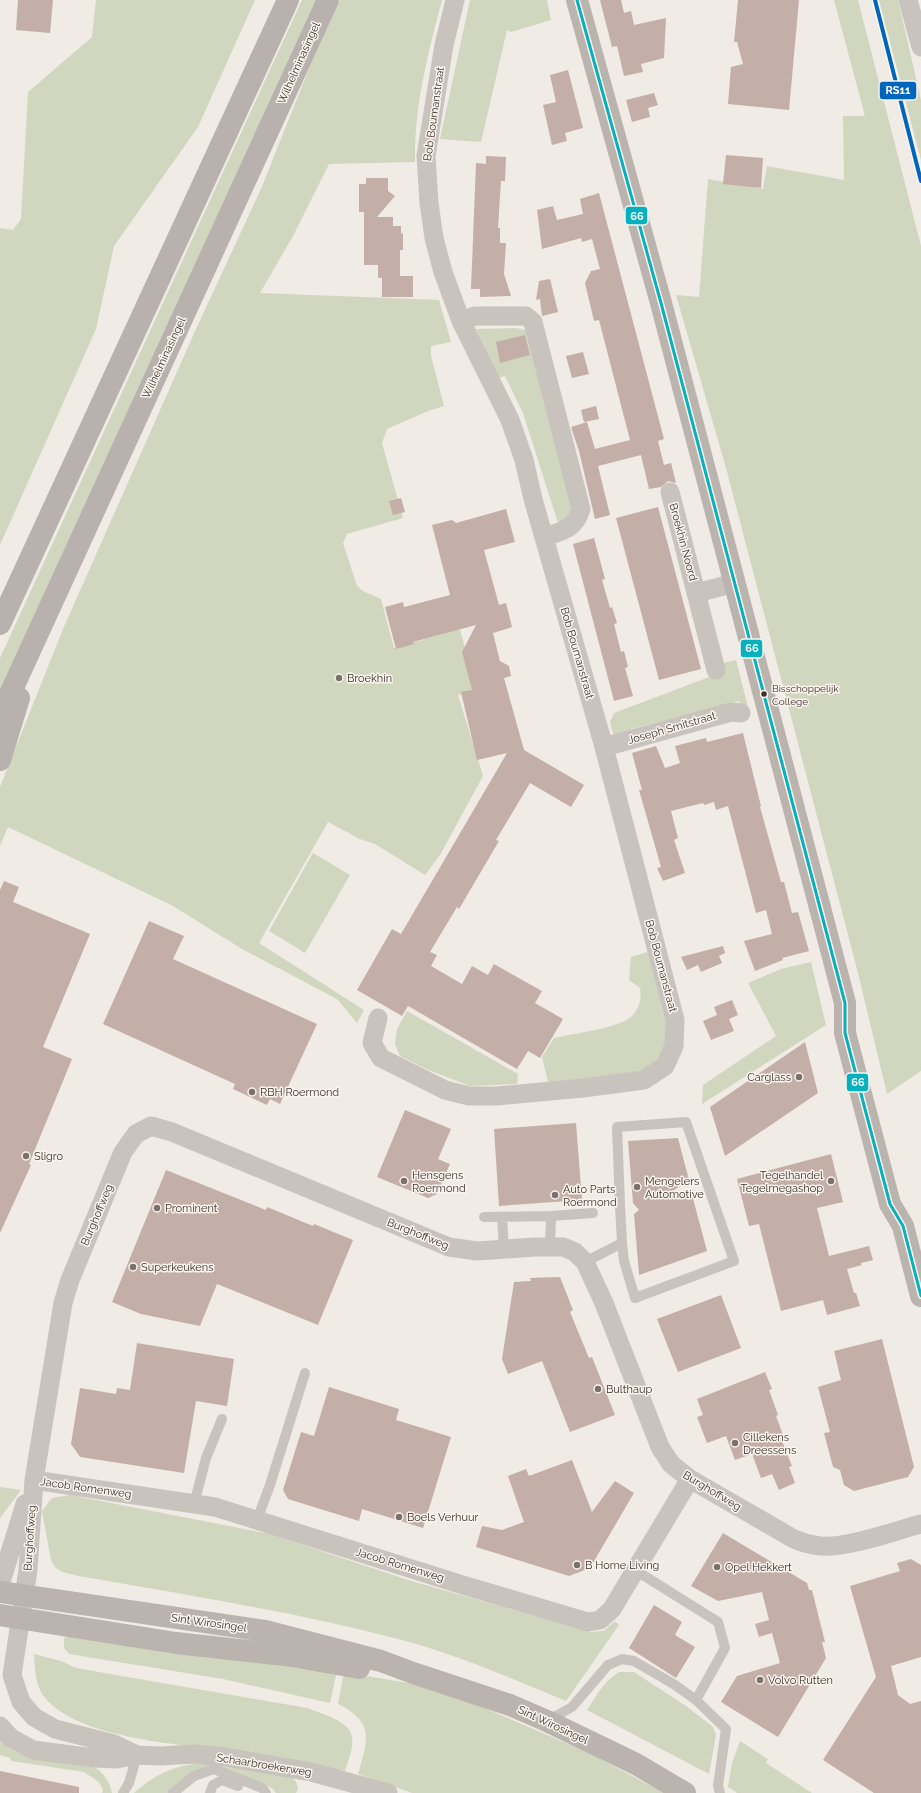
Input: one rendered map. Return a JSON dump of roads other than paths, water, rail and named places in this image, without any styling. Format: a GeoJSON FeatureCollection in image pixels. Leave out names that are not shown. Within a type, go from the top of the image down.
{"type":"FeatureCollection","features":[{"type":"Feature","properties":{"kind":"main road"},"geometry":{"type":"LineString","coordinates":[[0,624],[288,0]]}},
{"type":"Feature","properties":{"kind":"main road","name":"Wilhelminasingel"},"geometry":{"type":"LineString","coordinates":[[0,716],[328,0]]}},
{"type":"Feature","properties":{"kind":"main road"},"geometry":{"type":"LineString","coordinates":[[0,760],[40,627]]}},
{"type":"Feature","properties":{"kind":"street","name":"Bob Boumanstraat"},"geometry":{"type":"LineString","coordinates":[[378,1018],[372,1043],[381,1058],[445,1090],[469,1096],[497,1096],[583,1088],[644,1080],[665,1066],[674,1046],[675,1020],[604,747],[544,537],[524,460],[510,420],[461,321],[443,272],[434,238],[429,203],[426,156],[443,53],[455,0]]}},
{"type":"Feature","properties":{"kind":"street"},"geometry":{"type":"LineString","coordinates":[[577,0],[608,116],[633,200],[845,1003],[845,1033],[888,1197],[890,1204],[903,1226],[921,1296]]}},
{"type":"Feature","properties":{"kind":"street"},"geometry":{"type":"LineString","coordinates":[[908,0],[921,47]]}},
{"type":"Feature","properties":{"kind":"street"},"geometry":{"type":"LineString","coordinates":[[461,321],[475,316],[526,316],[533,322],[581,509],[578,519],[571,526],[562,531],[544,537]]}},
{"type":"Feature","properties":{"kind":"street","name":"Broekhin Noord"},"geometry":{"type":"LineString","coordinates":[[670,492],[716,670]]}},
{"type":"Feature","properties":{"kind":"street","name":"Broekhin Noord"},"geometry":{"type":"LineString","coordinates":[[697,593],[734,583]]}},
{"type":"Feature","properties":{"kind":"street","name":"Joseph Smitstraat"},"geometry":{"type":"LineString","coordinates":[[604,747],[731,712],[740,713]]}},
{"type":"Feature","properties":{"kind":"street","name":"Burghoffweg"},"geometry":{"type":"LineString","coordinates":[[21,1619],[28,1570],[34,1480],[63,1303],[70,1280],[123,1152],[136,1134],[151,1126],[172,1132],[449,1247],[477,1251],[550,1247],[563,1248],[575,1252],[585,1262],[604,1303],[660,1447],[671,1464],[690,1479],[794,1539],[808,1544],[823,1546],[842,1545],[921,1524]]}},
{"type":"Feature","properties":{"kind":"street","name":"Jacob Romenweg"},"geometry":{"type":"LineString","coordinates":[[34,1480],[215,1507],[466,1586],[588,1622],[600,1620],[612,1609],[690,1479]]}},
{"type":"Feature","properties":{"kind":"street","name":"Burghoffweg"},"geometry":{"type":"LineString","coordinates":[[0,1585],[34,1480]]}},
{"type":"Feature","properties":{"kind":"street","name":"Sint Wirosingel"},"geometry":{"type":"LineString","coordinates":[[0,1592],[265,1631],[381,1661],[413,1673],[510,1704],[636,1764],[685,1793]]}},
{"type":"Feature","properties":{"kind":"street","name":"Sint Wirosingel"},"geometry":{"type":"LineString","coordinates":[[0,1616],[176,1643],[294,1656],[340,1665],[413,1673]]}},
{"type":"Feature","properties":{"kind":"street","name":"Schaarbroekerweg"},"geometry":{"type":"LineString","coordinates":[[21,1619],[12,1675],[21,1702],[34,1717],[55,1729],[114,1744],[137,1755]]}},
{"type":"Feature","properties":{"kind":"street","name":"Schaarbroekerweg"},"geometry":{"type":"LineString","coordinates":[[0,1726],[11,1738],[32,1750],[94,1758],[117,1759],[137,1755],[160,1756],[194,1754],[225,1757],[311,1772],[388,1793]]}},
{"type":"Feature","properties":{"kind":"lane"},"geometry":{"type":"LineString","coordinates":[[686,1122],[734,1262],[635,1298],[624,1260],[622,1242],[617,1127],[686,1122]]}},
{"type":"Feature","properties":{"kind":"lane"},"geometry":{"type":"LineString","coordinates":[[484,1217],[551,1216],[593,1212]]}},
{"type":"Feature","properties":{"kind":"lane"},"geometry":{"type":"LineString","coordinates":[[550,1247],[551,1216]]}},
{"type":"Feature","properties":{"kind":"lane"},"geometry":{"type":"LineString","coordinates":[[502,1217],[504,1249]]}},
{"type":"Feature","properties":{"kind":"lane"},"geometry":{"type":"LineString","coordinates":[[585,1262],[622,1242]]}},
{"type":"Feature","properties":{"kind":"lane"},"geometry":{"type":"LineString","coordinates":[[257,1520],[270,1485],[304,1373]]}},
{"type":"Feature","properties":{"kind":"lane"},"geometry":{"type":"LineString","coordinates":[[194,1504],[206,1458],[222,1419]]}},
{"type":"Feature","properties":{"kind":"lane"},"geometry":{"type":"LineString","coordinates":[[635,1570],[718,1622],[725,1648],[696,1700]]}},
{"type":"Feature","properties":{"kind":"lane"},"geometry":{"type":"LineString","coordinates":[[547,1721],[572,1707],[608,1665],[622,1658],[634,1661],[675,1685],[696,1700],[726,1728],[718,1786],[720,1793]]}},
{"type":"Feature","properties":{"kind":"lane"},"geometry":{"type":"LineString","coordinates":[[123,1793],[129,1783],[137,1755]]}},
{"type":"Feature","properties":{"kind":"lane"},"geometry":{"type":"LineString","coordinates":[[173,1793],[194,1776],[214,1769],[262,1788],[266,1793]]}},
{"type":"Feature","properties":{"kind":"lane"},"geometry":{"type":"LineString","coordinates":[[210,1793],[213,1786],[222,1780],[259,1793]]}},
{"type":"Feature","properties":{"kind":"place","name":"Broekhin"},"geometry":{"type":"Point","coordinates":[339,678]}},
{"type":"Feature","properties":{"kind":"place","name":"Bisschoppelijk College"},"geometry":{"type":"Point","coordinates":[764,694]}},
{"type":"Feature","properties":{"kind":"place","name":"Carglass"},"geometry":{"type":"Point","coordinates":[799,1077]}},
{"type":"Feature","properties":{"kind":"place","name":"RBH Roermond"},"geometry":{"type":"Point","coordinates":[252,1092]}},
{"type":"Feature","properties":{"kind":"place","name":"Sligro"},"geometry":{"type":"Point","coordinates":[26,1156]}},
{"type":"Feature","properties":{"kind":"place","name":"Hensgens Roermond"},"geometry":{"type":"Point","coordinates":[404,1181]}},
{"type":"Feature","properties":{"kind":"place","name":"Tegelhandel Tegelmegashop"},"geometry":{"type":"Point","coordinates":[831,1181]}},
{"type":"Feature","properties":{"kind":"place","name":"Mengelers Automotive"},"geometry":{"type":"Point","coordinates":[637,1187]}},
{"type":"Feature","properties":{"kind":"place","name":"Auto Parts Roermond"},"geometry":{"type":"Point","coordinates":[555,1195]}},
{"type":"Feature","properties":{"kind":"place","name":"Prominent"},"geometry":{"type":"Point","coordinates":[157,1208]}},
{"type":"Feature","properties":{"kind":"place","name":"Superkeukens"},"geometry":{"type":"Point","coordinates":[133,1267]}},
{"type":"Feature","properties":{"kind":"place","name":"Bulthaup"},"geometry":{"type":"Point","coordinates":[598,1389]}},
{"type":"Feature","properties":{"kind":"place","name":"Cillekens Dreessens"},"geometry":{"type":"Point","coordinates":[735,1443]}},
{"type":"Feature","properties":{"kind":"place","name":"Boels Verhuur"},"geometry":{"type":"Point","coordinates":[399,1517]}},
{"type":"Feature","properties":{"kind":"place","name":"B Home Living"},"geometry":{"type":"Point","coordinates":[577,1565]}},
{"type":"Feature","properties":{"kind":"place","name":"Opel Hekkert"},"geometry":{"type":"Point","coordinates":[717,1567]}},
{"type":"Feature","properties":{"kind":"place","name":"Volvo Rutten"},"geometry":{"type":"Point","coordinates":[760,1680]}}]}
